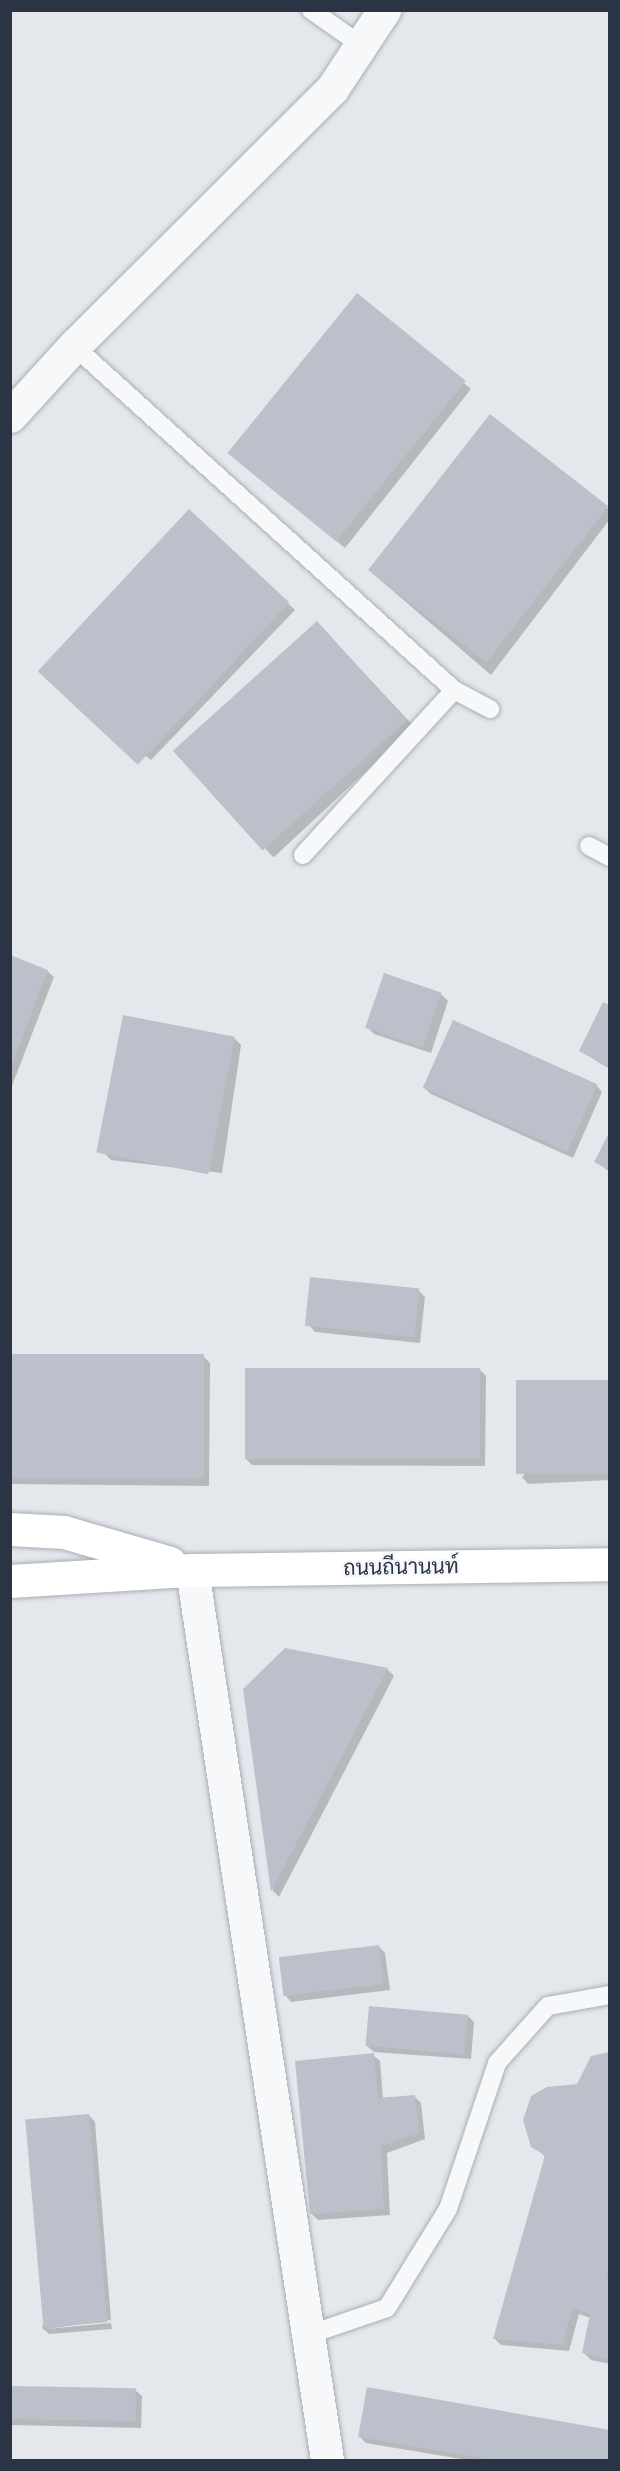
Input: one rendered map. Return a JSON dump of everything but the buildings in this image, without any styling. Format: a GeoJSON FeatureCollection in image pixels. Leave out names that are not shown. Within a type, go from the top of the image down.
{"type":"FeatureCollection","features":[{"type":"Feature","properties":{"kind":"main road","name":"ถนนถีนานนท์"},"geometry":{"type":"LineString","coordinates":[[10,1529],[64,1532],[192,1570]]}},
{"type":"Feature","properties":{"kind":"main road","name":"ถนนถีนานนท์"},"geometry":{"type":"LineString","coordinates":[[10,1581],[192,1570],[609,1564]]}},
{"type":"Feature","properties":{"kind":"street"},"geometry":{"type":"LineString","coordinates":[[10,416],[74,346],[332,89],[384,10]]}},
{"type":"Feature","properties":{"kind":"street"},"geometry":{"type":"LineString","coordinates":[[192,1570],[327,2460]]}},
{"type":"Feature","properties":{"kind":"lane"},"geometry":{"type":"LineString","coordinates":[[311,10],[361,45]]}},
{"type":"Feature","properties":{"kind":"lane"},"geometry":{"type":"LineString","coordinates":[[74,346],[454,690],[489,709]]}},
{"type":"Feature","properties":{"kind":"lane"},"geometry":{"type":"LineString","coordinates":[[303,855],[454,690]]}},
{"type":"Feature","properties":{"kind":"lane"},"geometry":{"type":"LineString","coordinates":[[589,846],[609,857]]}},
{"type":"Feature","properties":{"kind":"lane"},"geometry":{"type":"LineString","coordinates":[[308,2335],[387,2308],[448,2210],[497,2064],[548,2007],[609,1995]]}}]}
